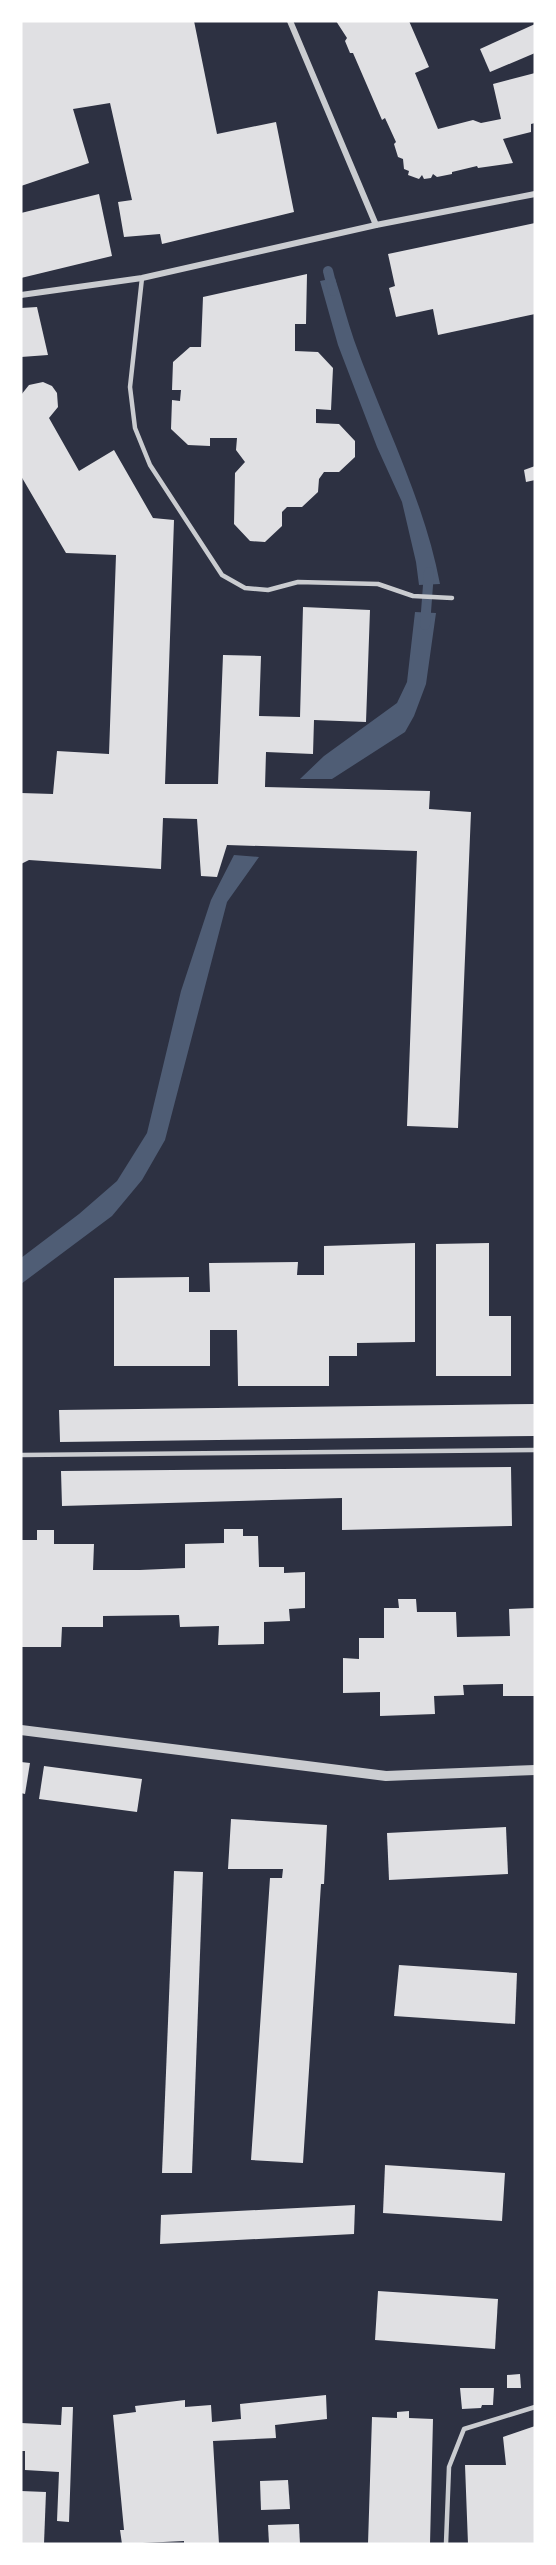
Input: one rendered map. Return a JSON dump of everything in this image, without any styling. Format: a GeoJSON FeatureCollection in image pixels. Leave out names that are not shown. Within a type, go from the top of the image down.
{"type":"FeatureCollection","features":[{"type":"Feature","properties":{"kind":"street"},"geometry":{"type":"LineString","coordinates":[[290,21],[376,225]]}},
{"type":"Feature","properties":{"kind":"street"},"geometry":{"type":"LineString","coordinates":[[21,295],[142,278],[376,225],[535,194]]}},
{"type":"Feature","properties":{"kind":"street"},"geometry":{"type":"LineString","coordinates":[[21,1730],[386,1776],[535,1770]]}},
{"type":"Feature","properties":{"kind":"lane"},"geometry":{"type":"LineString","coordinates":[[142,278],[130,387],[135,428],[150,465],[222,575],[245,588],[268,590],[297,582],[378,584],[413,596],[452,598]]}},
{"type":"Feature","properties":{"kind":"lane"},"geometry":{"type":"LineString","coordinates":[[21,1455],[535,1450]]}},
{"type":"Feature","properties":{"kind":"lane"},"geometry":{"type":"LineString","coordinates":[[446,2544],[449,2467],[464,2429],[535,2407]]}},
{"type":"Feature","properties":{"kind":"water"},"geometry":{"type":"Polygon","coordinates":[[[335,278],[365,371],[424,522],[440,584],[419,585],[402,502],[377,447],[338,345],[320,281],[335,278]]]}},
{"type":"Feature","properties":{"kind":"water"},"geometry":{"type":"Polygon","coordinates":[[[415,612],[436,613],[426,684],[414,716],[405,732],[332,779],[300,779],[324,756],[397,703],[407,682],[415,612]]]}},
{"type":"Feature","properties":{"kind":"water"},"geometry":{"type":"Polygon","coordinates":[[[234,855],[259,857],[227,902],[165,1140],[142,1180],[112,1216],[21,1284],[21,1258],[79,1214],[117,1181],[147,1133],[181,991],[211,900],[234,855]]]}},
{"type":"Feature","properties":{"kind":"building"},"geometry":{"type":"Polygon","coordinates":[[[21,21],[194,21],[217,134],[276,122],[294,212],[162,244],[160,234],[124,237],[118,202],[132,200],[110,103],[73,109],[89,163],[21,186],[21,21]]]}},
{"type":"Feature","properties":{"kind":"building"},"geometry":{"type":"Polygon","coordinates":[[[336,21],[409,21],[429,67],[415,73],[438,129],[473,120],[481,123],[501,119],[493,84],[535,73],[535,123],[531,124],[531,132],[503,139],[513,163],[478,168],[477,166],[437,177],[433,174],[431,178],[424,179],[422,175],[419,179],[408,175],[409,171],[404,169],[403,159],[398,157],[394,144],[396,142],[385,118],[382,120],[353,53],[350,53],[345,41],[347,38],[336,21]]]}},
{"type":"Feature","properties":{"kind":"building"},"geometry":{"type":"Polygon","coordinates":[[[535,24],[535,53],[490,72],[480,49],[535,24]]]}},
{"type":"Feature","properties":{"kind":"building"},"geometry":{"type":"Polygon","coordinates":[[[99,194],[112,256],[21,278],[21,213],[99,194]]]}},
{"type":"Feature","properties":{"kind":"building"},"geometry":{"type":"Polygon","coordinates":[[[535,223],[535,314],[438,335],[433,309],[396,317],[389,288],[395,286],[388,254],[535,223]]]}},
{"type":"Feature","properties":{"kind":"building"},"geometry":{"type":"Polygon","coordinates":[[[307,274],[306,324],[295,324],[295,351],[318,352],[333,368],[331,410],[316,409],[316,423],[339,424],[355,441],[355,457],[339,472],[324,472],[319,479],[318,492],[302,507],[287,507],[282,512],[282,526],[265,542],[250,541],[234,524],[235,473],[245,462],[236,450],[237,438],[210,438],[210,446],[188,445],[171,429],[172,400],[180,401],[181,390],[172,390],[173,362],[190,347],[201,347],[203,297],[307,274]]]}},
{"type":"Feature","properties":{"kind":"building"},"geometry":{"type":"Polygon","coordinates":[[[37,307],[48,355],[21,357],[21,308],[37,307]]]}},
{"type":"Feature","properties":{"kind":"building"},"geometry":{"type":"Polygon","coordinates":[[[43,382],[52,386],[57,393],[58,407],[49,418],[79,471],[114,450],[153,518],[174,520],[165,784],[218,784],[223,655],[261,656],[259,716],[300,717],[303,607],[370,610],[366,722],[314,720],[313,754],[266,752],[265,787],[430,791],[429,809],[471,812],[458,1128],[407,1126],[417,851],[227,845],[217,877],[201,876],[197,819],[163,818],[161,869],[29,860],[21,864],[21,793],[53,794],[57,751],[109,754],[116,555],[66,553],[21,476],[21,395],[29,385],[43,382]]]}},
{"type":"Feature","properties":{"kind":"building"},"geometry":{"type":"Polygon","coordinates":[[[535,466],[535,480],[526,482],[524,470],[535,466]]]}},
{"type":"Feature","properties":{"kind":"building"},"geometry":{"type":"Polygon","coordinates":[[[415,1243],[415,1342],[357,1343],[357,1356],[329,1356],[329,1386],[238,1386],[237,1330],[210,1330],[210,1366],[114,1366],[114,1278],[189,1277],[189,1292],[210,1292],[209,1263],[298,1262],[297,1275],[324,1275],[324,1246],[415,1243]]]}},
{"type":"Feature","properties":{"kind":"building"},"geometry":{"type":"Polygon","coordinates":[[[489,1243],[489,1316],[511,1316],[511,1376],[436,1376],[436,1244],[489,1243]]]}},
{"type":"Feature","properties":{"kind":"building"},"geometry":{"type":"Polygon","coordinates":[[[535,1404],[535,1436],[60,1442],[59,1410],[535,1404]]]}},
{"type":"Feature","properties":{"kind":"building"},"geometry":{"type":"Polygon","coordinates":[[[511,1467],[512,1526],[342,1530],[342,1498],[62,1506],[61,1471],[511,1467]]]}},
{"type":"Feature","properties":{"kind":"building"},"geometry":{"type":"Polygon","coordinates":[[[224,1529],[243,1529],[243,1536],[258,1536],[259,1567],[284,1567],[284,1573],[305,1572],[305,1608],[289,1609],[290,1621],[264,1622],[264,1644],[218,1645],[219,1626],[180,1627],[179,1615],[103,1616],[103,1627],[62,1627],[61,1647],[21,1647],[22,1540],[37,1540],[37,1530],[54,1530],[54,1544],[94,1544],[93,1570],[140,1570],[185,1568],[185,1544],[224,1543],[224,1529]]]}},
{"type":"Feature","properties":{"kind":"building"},"geometry":{"type":"Polygon","coordinates":[[[398,1599],[416,1599],[417,1612],[456,1612],[457,1637],[510,1636],[509,1609],[535,1608],[535,1696],[503,1696],[503,1684],[463,1685],[464,1695],[434,1696],[435,1714],[380,1716],[380,1692],[343,1693],[343,1658],[359,1659],[359,1638],[384,1638],[384,1608],[399,1608],[398,1599]]]}},
{"type":"Feature","properties":{"kind":"building"},"geometry":{"type":"Polygon","coordinates":[[[21,1762],[30,1763],[25,1794],[21,1793],[21,1762]]]}},
{"type":"Feature","properties":{"kind":"building"},"geometry":{"type":"Polygon","coordinates":[[[44,1766],[142,1779],[137,1812],[39,1799],[44,1766]]]}},
{"type":"Feature","properties":{"kind":"building"},"geometry":{"type":"Polygon","coordinates":[[[231,1819],[327,1825],[324,1884],[321,1884],[303,2163],[251,2160],[270,1878],[282,1878],[283,1869],[228,1869],[231,1819]]]}},
{"type":"Feature","properties":{"kind":"building"},"geometry":{"type":"Polygon","coordinates":[[[506,1827],[508,1874],[389,1880],[387,1833],[506,1827]]]}},
{"type":"Feature","properties":{"kind":"building"},"geometry":{"type":"Polygon","coordinates":[[[174,1871],[203,1872],[192,2173],[162,2173],[174,1871]]]}},
{"type":"Feature","properties":{"kind":"building"},"geometry":{"type":"Polygon","coordinates":[[[399,1965],[517,1973],[515,2024],[394,2016],[399,1965]]]}},
{"type":"Feature","properties":{"kind":"building"},"geometry":{"type":"Polygon","coordinates":[[[385,2165],[505,2173],[502,2221],[383,2213],[385,2165]]]}},
{"type":"Feature","properties":{"kind":"building"},"geometry":{"type":"Polygon","coordinates":[[[355,2205],[354,2234],[160,2244],[161,2215],[355,2205]]]}},
{"type":"Feature","properties":{"kind":"building"},"geometry":{"type":"Polygon","coordinates":[[[378,2291],[498,2299],[495,2349],[375,2340],[378,2291]]]}},
{"type":"Feature","properties":{"kind":"building"},"geometry":{"type":"Polygon","coordinates":[[[520,2374],[521,2388],[507,2388],[507,2375],[520,2374]]]}},
{"type":"Feature","properties":{"kind":"building"},"geometry":{"type":"Polygon","coordinates":[[[460,2388],[494,2388],[493,2405],[462,2409],[460,2388]]]}},
{"type":"Feature","properties":{"kind":"building"},"geometry":{"type":"Polygon","coordinates":[[[326,2395],[327,2419],[275,2425],[276,2438],[213,2441],[219,2544],[184,2544],[184,2541],[122,2544],[120,2530],[124,2530],[113,2415],[136,2412],[135,2406],[185,2400],[185,2407],[211,2405],[212,2422],[241,2419],[240,2404],[326,2395]]]}},
{"type":"Feature","properties":{"kind":"building"},"geometry":{"type":"Polygon","coordinates":[[[62,2407],[73,2407],[69,2522],[57,2521],[59,2472],[25,2470],[25,2451],[21,2451],[21,2423],[61,2425],[62,2407]]]}},
{"type":"Feature","properties":{"kind":"building"},"geometry":{"type":"Polygon","coordinates":[[[409,2411],[409,2418],[433,2419],[430,2544],[368,2544],[372,2417],[397,2418],[397,2412],[409,2411]]]}},
{"type":"Feature","properties":{"kind":"building"},"geometry":{"type":"Polygon","coordinates":[[[535,2426],[535,2544],[468,2544],[465,2465],[506,2465],[503,2437],[535,2426]]]}},
{"type":"Feature","properties":{"kind":"building"},"geometry":{"type":"Polygon","coordinates":[[[288,2480],[290,2509],[261,2510],[260,2481],[288,2480]]]}},
{"type":"Feature","properties":{"kind":"building"},"geometry":{"type":"Polygon","coordinates":[[[21,2491],[46,2492],[44,2544],[21,2544],[21,2491]]]}},
{"type":"Feature","properties":{"kind":"building"},"geometry":{"type":"Polygon","coordinates":[[[299,2524],[300,2544],[269,2544],[268,2525],[299,2524]]]}},
{"type":"Feature","properties":{"kind":"waterway"},"geometry":{"type":"LineString","coordinates":[[328,271],[333,291]]}},
{"type":"Feature","properties":{"kind":"waterway"},"geometry":{"type":"LineString","coordinates":[[425,625],[429,572]]}}]}
